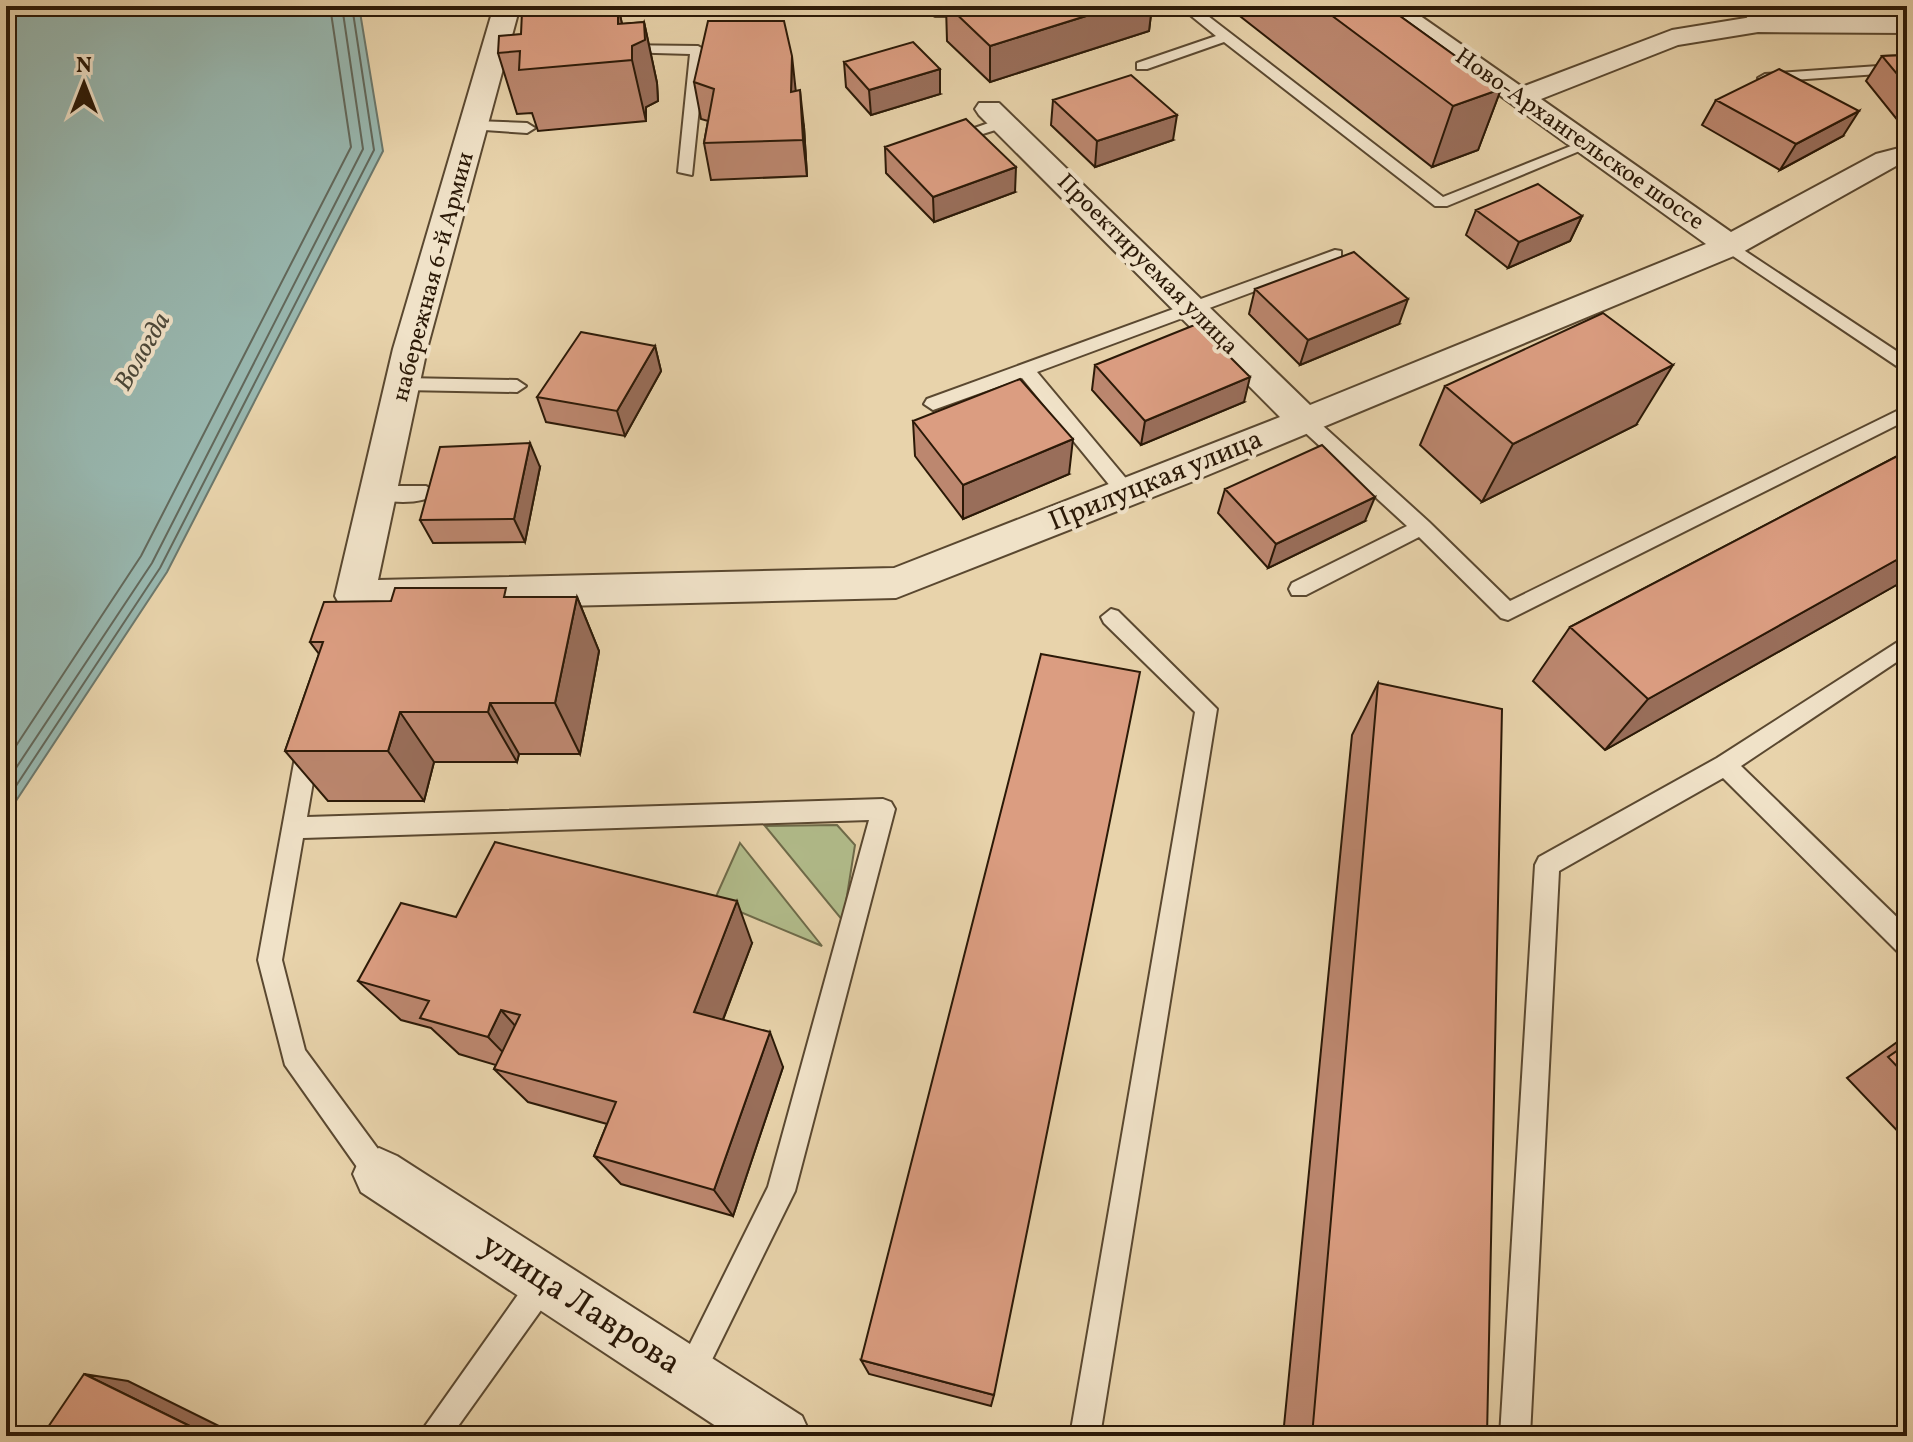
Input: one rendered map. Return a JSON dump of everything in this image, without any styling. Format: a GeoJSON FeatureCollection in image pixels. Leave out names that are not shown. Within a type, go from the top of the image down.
{"type":"FeatureCollection","features":[{"type":"Feature","properties":{"kind":"street","name":"набережная 6-й Армии"},"geometry":{"type":"LineString","coordinates":[[353,608],[403,384],[475,126],[503,46],[507,6]]}},
{"type":"Feature","properties":{"kind":"street","name":"Ново-Архангельское шоссе"},"geometry":{"type":"LineString","coordinates":[[1389,6],[1730,246]]}},
{"type":"Feature","properties":{"kind":"street"},"geometry":{"type":"LineString","coordinates":[[1519,98],[1672,38],[1752,15],[1821,15],[1907,25]]}},
{"type":"Feature","properties":{"kind":"street","name":"Проектируемая улица"},"geometry":{"type":"LineString","coordinates":[[996,116],[1305,421]]}},
{"type":"Feature","properties":{"kind":"street","name":"Прилуцкая улица"},"geometry":{"type":"LineString","coordinates":[[353,608],[896,583],[1127,493],[1730,246],[1886,160],[1907,155]]}},
{"type":"Feature","properties":{"kind":"street","name":"улица Лаврова"},"geometry":{"type":"LineString","coordinates":[[379,1174],[782,1436]]}},
{"type":"Feature","properties":{"kind":"lane"},"geometry":{"type":"LineString","coordinates":[[940,13],[959,6]]}},
{"type":"Feature","properties":{"kind":"lane"},"geometry":{"type":"LineString","coordinates":[[1186,6],[1441,203],[1586,145]]}},
{"type":"Feature","properties":{"kind":"lane"},"geometry":{"type":"LineString","coordinates":[[1142,66],[1226,37]]}},
{"type":"Feature","properties":{"kind":"lane"},"geometry":{"type":"LineString","coordinates":[[605,48],[698,50],[686,172]]}},
{"type":"Feature","properties":{"kind":"lane"},"geometry":{"type":"LineString","coordinates":[[1754,83],[1765,78],[1907,68]]}},
{"type":"Feature","properties":{"kind":"lane"},"geometry":{"type":"LineString","coordinates":[[930,146],[996,116]]}},
{"type":"Feature","properties":{"kind":"lane"},"geometry":{"type":"LineString","coordinates":[[475,126],[527,128]]}},
{"type":"Feature","properties":{"kind":"lane"},"geometry":{"type":"LineString","coordinates":[[1730,246],[1907,367]]}},
{"type":"Feature","properties":{"kind":"lane"},"geometry":{"type":"LineString","coordinates":[[933,404],[1335,255]]}},
{"type":"Feature","properties":{"kind":"lane"},"geometry":{"type":"LineString","coordinates":[[1025,370],[1127,493]]}},
{"type":"Feature","properties":{"kind":"lane"},"geometry":{"type":"LineString","coordinates":[[403,384],[517,386]]}},
{"type":"Feature","properties":{"kind":"lane"},"geometry":{"type":"LineString","coordinates":[[1305,421],[1422,527],[1508,612],[1907,412]]}},
{"type":"Feature","properties":{"kind":"lane"},"geometry":{"type":"LineString","coordinates":[[380,493],[426,493]]}},
{"type":"Feature","properties":{"kind":"lane"},"geometry":{"type":"LineString","coordinates":[[1299,589],[1422,527]]}},
{"type":"Feature","properties":{"kind":"lane"},"geometry":{"type":"LineString","coordinates":[[1085,1436],[1206,709],[1111,617]]}},
{"type":"Feature","properties":{"kind":"lane"},"geometry":{"type":"LineString","coordinates":[[1515,1436],[1547,865],[1725,765],[1907,644]]}},
{"type":"Feature","properties":{"kind":"lane"},"geometry":{"type":"LineString","coordinates":[[316,723],[306,750],[270,960],[294,1056],[379,1174]]}},
{"type":"Feature","properties":{"kind":"lane"},"geometry":{"type":"LineString","coordinates":[[1725,765],[1907,944]]}},
{"type":"Feature","properties":{"kind":"lane"},"geometry":{"type":"LineString","coordinates":[[293,828],[883,809],[781,1191],[689,1376]]}},
{"type":"Feature","properties":{"kind":"lane"},"geometry":{"type":"LineString","coordinates":[[433,1436],[544,1282]]}},
{"type":"Feature","properties":{"kind":"green space"},"geometry":{"type":"Polygon","coordinates":[[[837,825],[855,845],[843,921],[765,826],[837,825]]]}},
{"type":"Feature","properties":{"kind":"green space"},"geometry":{"type":"Polygon","coordinates":[[[740,843],[822,946],[714,901],[740,843]]]}},
{"type":"Feature","properties":{"kind":"water","name":"Вологда"},"geometry":{"type":"Polygon","coordinates":[[[6,6],[359,6],[383,151],[167,572],[6,816],[6,6]]]}},
{"type":"Feature","properties":{"kind":"building"},"geometry":{"type":"Polygon","coordinates":[[[618,6],[618,24],[644,22],[645,40],[632,46],[632,60],[519,70],[520,51],[498,53],[499,36],[521,34],[522,12],[618,6]]]}},
{"type":"Feature","properties":{"kind":"building"},"geometry":{"type":"Polygon","coordinates":[[[948,6],[1118,6],[990,46],[948,6]]]}},
{"type":"Feature","properties":{"kind":"building"},"geometry":{"type":"Polygon","coordinates":[[[1319,6],[1386,6],[1501,89],[1453,106],[1319,6]]]}},
{"type":"Feature","properties":{"kind":"building"},"geometry":{"type":"Polygon","coordinates":[[[708,21],[784,21],[792,56],[791,92],[800,90],[803,140],[704,143],[714,89],[694,82],[708,21]]]}},
{"type":"Feature","properties":{"kind":"building"},"geometry":{"type":"Polygon","coordinates":[[[913,42],[940,69],[869,90],[844,62],[913,42]]]}},
{"type":"Feature","properties":{"kind":"building"},"geometry":{"type":"Polygon","coordinates":[[[1907,55],[1907,86],[1882,56],[1907,55]]]}},
{"type":"Feature","properties":{"kind":"building"},"geometry":{"type":"Polygon","coordinates":[[[1779,69],[1859,111],[1796,144],[1716,100],[1779,69]]]}},
{"type":"Feature","properties":{"kind":"building"},"geometry":{"type":"Polygon","coordinates":[[[1131,75],[1177,115],[1097,141],[1053,100],[1131,75]]]}},
{"type":"Feature","properties":{"kind":"building"},"geometry":{"type":"Polygon","coordinates":[[[966,119],[1016,167],[933,197],[885,147],[966,119]]]}},
{"type":"Feature","properties":{"kind":"building"},"geometry":{"type":"Polygon","coordinates":[[[1538,184],[1582,216],[1519,242],[1476,210],[1538,184]]]}},
{"type":"Feature","properties":{"kind":"building"},"geometry":{"type":"Polygon","coordinates":[[[1354,252],[1408,299],[1308,340],[1255,289],[1354,252]]]}},
{"type":"Feature","properties":{"kind":"building"},"geometry":{"type":"Polygon","coordinates":[[[1603,313],[1673,365],[1513,444],[1445,386],[1603,313]]]}},
{"type":"Feature","properties":{"kind":"building"},"geometry":{"type":"Polygon","coordinates":[[[1197,324],[1250,377],[1145,421],[1095,365],[1197,324]]]}},
{"type":"Feature","properties":{"kind":"building"},"geometry":{"type":"Polygon","coordinates":[[[581,332],[655,346],[617,411],[537,397],[581,332]]]}},
{"type":"Feature","properties":{"kind":"building"},"geometry":{"type":"Polygon","coordinates":[[[1020,379],[1073,439],[963,485],[913,421],[1020,379]]]}},
{"type":"Feature","properties":{"kind":"building"},"geometry":{"type":"Polygon","coordinates":[[[530,443],[514,519],[420,520],[440,447],[530,443]]]}},
{"type":"Feature","properties":{"kind":"building"},"geometry":{"type":"Polygon","coordinates":[[[1322,445],[1375,497],[1276,544],[1225,489],[1322,445]]]}},
{"type":"Feature","properties":{"kind":"building"},"geometry":{"type":"Polygon","coordinates":[[[1907,451],[1907,554],[1648,699],[1570,627],[1907,451]]]}},
{"type":"Feature","properties":{"kind":"building"},"geometry":{"type":"Polygon","coordinates":[[[395,588],[506,588],[504,597],[577,597],[555,703],[490,703],[488,712],[400,712],[388,751],[285,751],[323,642],[310,642],[324,602],[391,601],[395,588]]]}},
{"type":"Feature","properties":{"kind":"building"},"geometry":{"type":"Polygon","coordinates":[[[1041,654],[1140,672],[994,1395],[861,1360],[1041,654]]]}},
{"type":"Feature","properties":{"kind":"building"},"geometry":{"type":"Polygon","coordinates":[[[1378,683],[1502,709],[1487,1436],[1312,1436],[1378,683]]]}},
{"type":"Feature","properties":{"kind":"building"},"geometry":{"type":"Polygon","coordinates":[[[495,842],[737,901],[694,1012],[770,1032],[714,1190],[594,1156],[616,1102],[494,1069],[520,1015],[501,1010],[488,1037],[420,1018],[429,1001],[358,981],[401,903],[456,917],[495,842]]]}},
{"type":"Feature","properties":{"kind":"building"},"geometry":{"type":"Polygon","coordinates":[[[1907,1044],[1907,1077],[1888,1057],[1907,1044]]]}},
{"type":"Feature","properties":{"kind":"building"},"geometry":{"type":"Polygon","coordinates":[[[84,1374],[210,1436],[42,1436],[84,1374]]]}}]}
